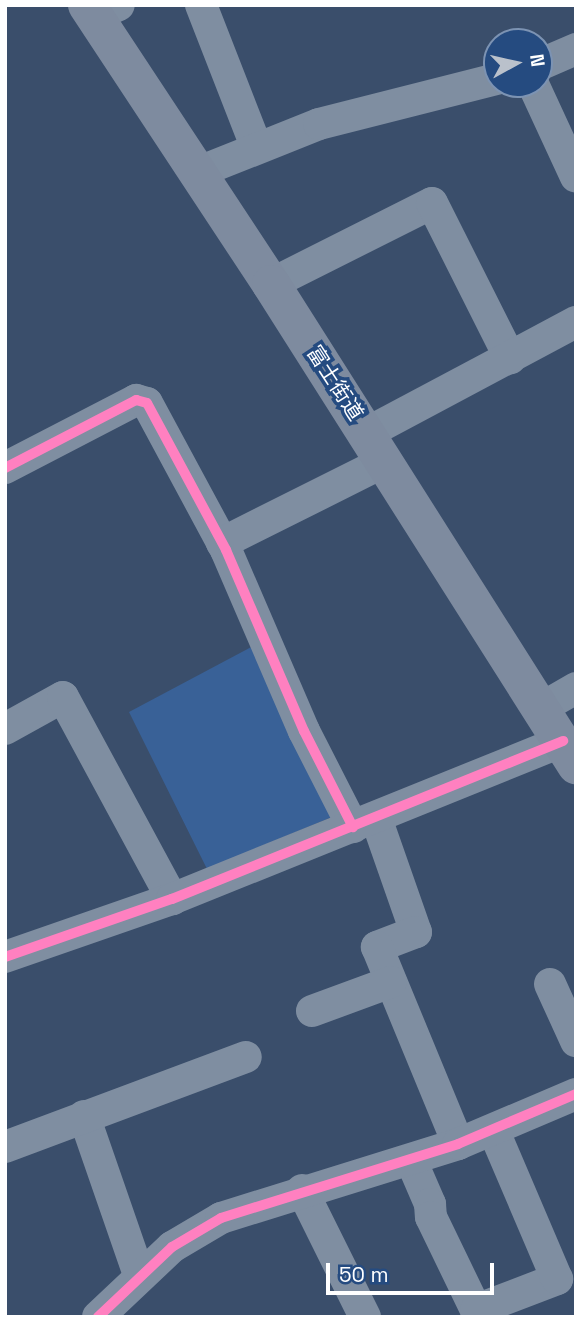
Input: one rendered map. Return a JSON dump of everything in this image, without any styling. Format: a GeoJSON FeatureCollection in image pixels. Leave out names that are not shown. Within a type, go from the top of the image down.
{"type":"FeatureCollection","features":[{"type":"Feature","properties":{"kind":"main road","name":"富士街道"},"geometry":{"type":"LineString","coordinates":[[100,9],[196,173],[377,447],[543,707],[569,753]]}},
{"type":"Feature","properties":{"kind":"street"},"geometry":{"type":"LineString","coordinates":[[201,5],[256,146]]}},
{"type":"Feature","properties":{"kind":"street"},"geometry":{"type":"LineString","coordinates":[[553,59],[576,49]]}},
{"type":"Feature","properties":{"kind":"street"},"geometry":{"type":"LineString","coordinates":[[196,173],[256,146],[319,124],[483,83]]}},
{"type":"Feature","properties":{"kind":"street"},"geometry":{"type":"LineString","coordinates":[[539,98],[576,177]]}},
{"type":"Feature","properties":{"kind":"street"},"geometry":{"type":"LineString","coordinates":[[271,284],[432,203],[510,358]]}},
{"type":"Feature","properties":{"kind":"street"},"geometry":{"type":"LineString","coordinates":[[222,542],[377,447],[510,358],[576,322]]}},
{"type":"Feature","properties":{"kind":"street"},"geometry":{"type":"LineString","coordinates":[[5,468],[143,399],[222,542],[304,731],[365,822],[416,932],[377,947],[458,1144]]}},
{"type":"Feature","properties":{"kind":"street"},"geometry":{"type":"LineString","coordinates":[[543,707],[576,688]]}},
{"type":"Feature","properties":{"kind":"street"},"geometry":{"type":"LineString","coordinates":[[5,729],[62,697],[172,899]]}},
{"type":"Feature","properties":{"kind":"street"},"geometry":{"type":"LineString","coordinates":[[5,957],[172,899],[365,822],[569,753]]}},
{"type":"Feature","properties":{"kind":"street"},"geometry":{"type":"LineString","coordinates":[[312,1011],[391,982]]}},
{"type":"Feature","properties":{"kind":"street"},"geometry":{"type":"LineString","coordinates":[[550,984],[576,1041]]}},
{"type":"Feature","properties":{"kind":"street"},"geometry":{"type":"LineString","coordinates":[[5,1147],[246,1057]]}},
{"type":"Feature","properties":{"kind":"street"},"geometry":{"type":"LineString","coordinates":[[98,1317],[139,1275],[172,1247],[221,1218],[302,1190],[458,1144],[576,1094]]}},
{"type":"Feature","properties":{"kind":"street"},"geometry":{"type":"LineString","coordinates":[[85,1116],[139,1275]]}},
{"type":"Feature","properties":{"kind":"street"},"geometry":{"type":"LineString","coordinates":[[411,1160],[430,1204],[431,1217],[476,1310],[557,1279],[494,1131]]}},
{"type":"Feature","properties":{"kind":"street"},"geometry":{"type":"LineString","coordinates":[[302,1190],[365,1317]]}},
{"type":"Feature","properties":{"kind":"shaded area"},"geometry":{"type":"Polygon","coordinates":[[[257,644],[332,817],[223,862],[211,877],[129,712],[257,644]]]}},
{"type":"Feature","properties":{"kind":"cycle path"},"geometry":{"type":"LineString","coordinates":[[5,468],[136,400],[147,403],[226,550],[304,731],[353,827]]}},
{"type":"Feature","properties":{"kind":"cycle path"},"geometry":{"type":"LineString","coordinates":[[5,957],[172,899],[563,741]]}},
{"type":"Feature","properties":{"kind":"cycle path"},"geometry":{"type":"LineString","coordinates":[[98,1317],[172,1247],[221,1218],[458,1144],[576,1094]]}}]}
